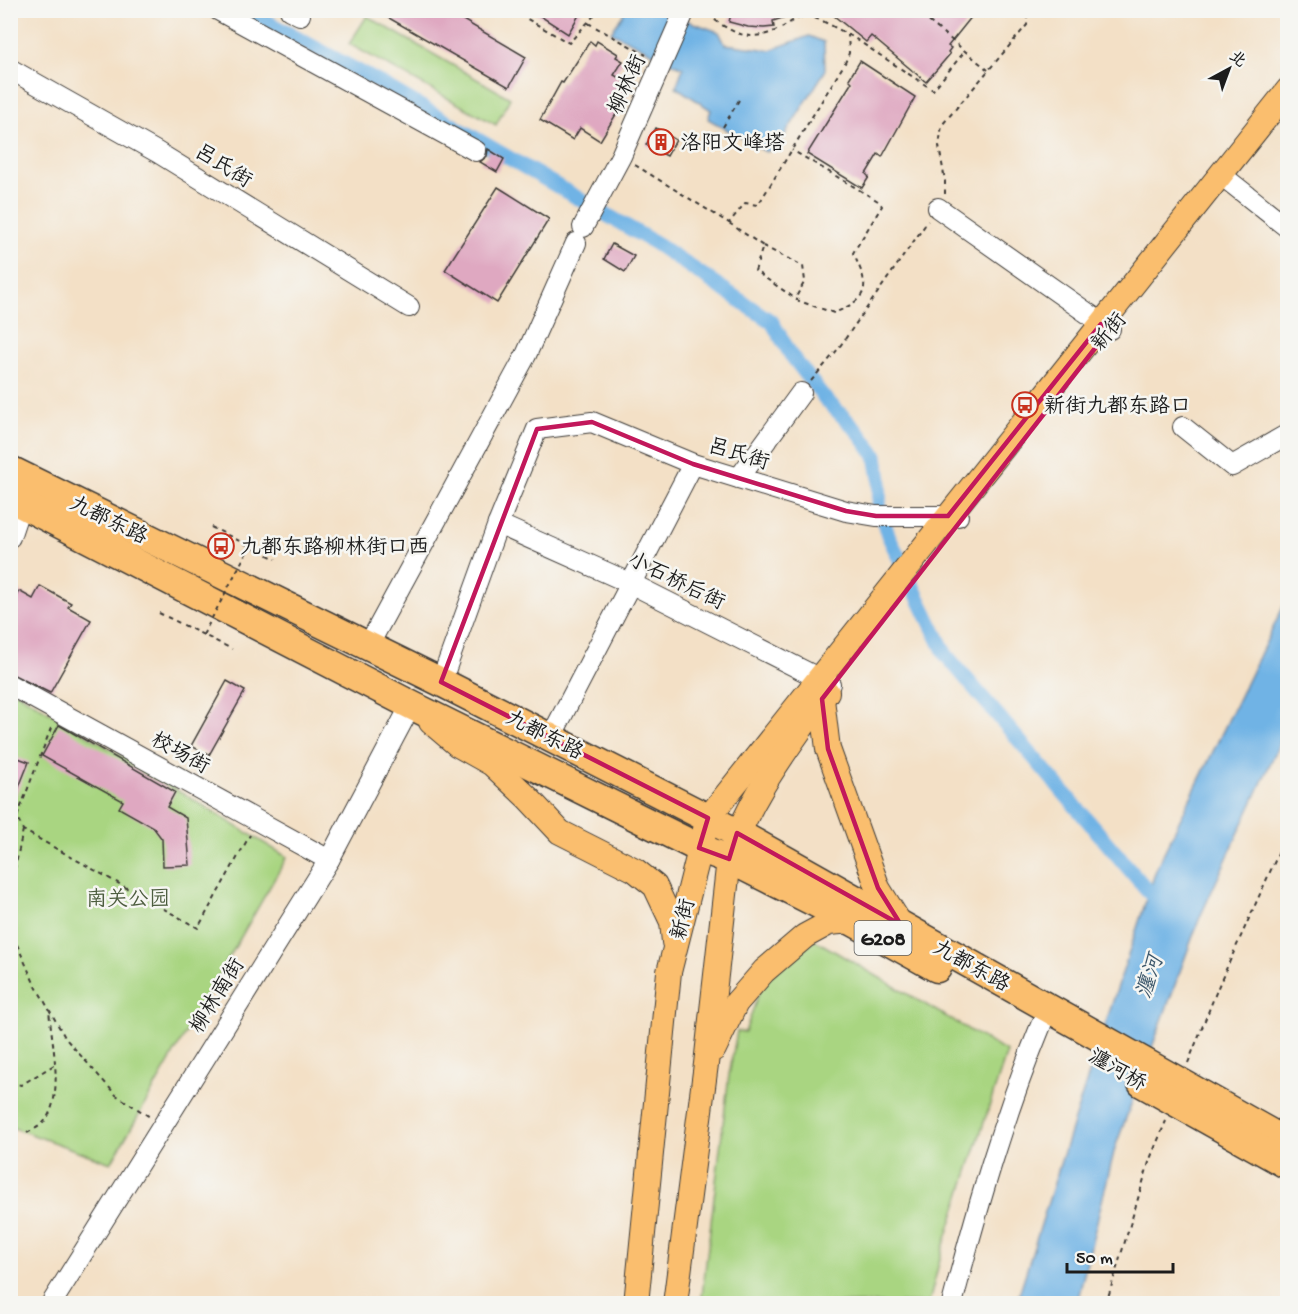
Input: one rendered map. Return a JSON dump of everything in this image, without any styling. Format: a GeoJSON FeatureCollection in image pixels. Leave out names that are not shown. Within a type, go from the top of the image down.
{"type":"FeatureCollection","features":[{"type":"Feature","properties":{"kind":"highway","name":"九都东路"},"geometry":{"type":"LineString","coordinates":[[10,470],[441,682],[708,818],[733,846],[852,921],[1057,1027]]}},
{"type":"Feature","properties":{"kind":"highway","name":"九都东路"},"geometry":{"type":"LineString","coordinates":[[16,501],[411,705],[699,848],[733,846],[901,925],[1057,1027]]}},
{"type":"Feature","properties":{"kind":"highway","name":"瀍河桥"},"geometry":{"type":"LineString","coordinates":[[1057,1027],[1178,1092]]}},
{"type":"Feature","properties":{"kind":"highway","name":"G208"},"geometry":{"type":"LineString","coordinates":[[1178,1092],[1287,1143]]}},
{"type":"Feature","properties":{"kind":"highway","name":"G208"},"geometry":{"type":"LineString","coordinates":[[1178,1092],[1287,1166]]}},
{"type":"Feature","properties":{"kind":"main road"},"geometry":{"type":"LineString","coordinates":[[1224,178],[1287,90]]}},
{"type":"Feature","properties":{"kind":"main road","name":"新街"},"geometry":{"type":"LineString","coordinates":[[675,1304],[733,846],[769,774],[824,688],[954,516],[1224,178],[1287,108]]}},
{"type":"Feature","properties":{"kind":"main road"},"geometry":{"type":"LineString","coordinates":[[824,688],[828,750],[878,888],[901,925]]}},
{"type":"Feature","properties":{"kind":"main road","name":"新街"},"geometry":{"type":"LineString","coordinates":[[636,1304],[669,972],[708,818],[824,688]]}},
{"type":"Feature","properties":{"kind":"main road"},"geometry":{"type":"LineString","coordinates":[[411,705],[458,745],[492,764],[560,832],[635,870],[656,886],[672,922],[675,947]]}},
{"type":"Feature","properties":{"kind":"main road"},"geometry":{"type":"LineString","coordinates":[[706,1064],[736,1003],[764,971],[805,936],[829,923],[852,921]]}},
{"type":"Feature","properties":{"kind":"street"},"geometry":{"type":"LineString","coordinates":[[218,10],[476,151]]}},
{"type":"Feature","properties":{"kind":"street","name":"柳林街"},"geometry":{"type":"LineString","coordinates":[[368,646],[526,355],[580,235],[621,156],[661,64],[690,11]]}},
{"type":"Feature","properties":{"kind":"street","name":"吕氏街"},"geometry":{"type":"LineString","coordinates":[[10,69],[157,152],[409,307]]}},
{"type":"Feature","properties":{"kind":"street"},"geometry":{"type":"LineString","coordinates":[[1224,178],[1287,228]]}},
{"type":"Feature","properties":{"kind":"street"},"geometry":{"type":"LineString","coordinates":[[938,208],[1106,326]]}},
{"type":"Feature","properties":{"kind":"street"},"geometry":{"type":"LineString","coordinates":[[739,478],[801,393]]}},
{"type":"Feature","properties":{"kind":"street","name":"吕氏街"},"geometry":{"type":"LineString","coordinates":[[498,524],[537,429],[592,422],[693,464],[846,511],[876,516],[954,516]]}},
{"type":"Feature","properties":{"kind":"street"},"geometry":{"type":"LineString","coordinates":[[1183,427],[1232,466],[1287,434]]}},
{"type":"Feature","properties":{"kind":"street"},"geometry":{"type":"LineString","coordinates":[[551,737],[693,464]]}},
{"type":"Feature","properties":{"kind":"street"},"geometry":{"type":"LineString","coordinates":[[10,537],[16,501]]}},
{"type":"Feature","properties":{"kind":"street"},"geometry":{"type":"LineString","coordinates":[[441,682],[498,524]]}},
{"type":"Feature","properties":{"kind":"street","name":"小石桥后街"},"geometry":{"type":"LineString","coordinates":[[498,524],[630,583],[824,688]]}},
{"type":"Feature","properties":{"kind":"street","name":"校场街"},"geometry":{"type":"LineString","coordinates":[[10,685],[329,860]]}},
{"type":"Feature","properties":{"kind":"street","name":"柳林南街"},"geometry":{"type":"LineString","coordinates":[[51,1304],[329,860],[411,705]]}},
{"type":"Feature","properties":{"kind":"street"},"geometry":{"type":"LineString","coordinates":[[952,1304],[980,1201],[1028,1057],[1057,1027]]}},
{"type":"Feature","properties":{"kind":"path"},"geometry":{"type":"LineString","coordinates":[[512,10],[569,43],[599,10]]}},
{"type":"Feature","properties":{"kind":"path"},"geometry":{"type":"LineString","coordinates":[[793,10],[796,19]]}},
{"type":"Feature","properties":{"kind":"path"},"geometry":{"type":"LineString","coordinates":[[915,10],[988,70]]}},
{"type":"Feature","properties":{"kind":"path"},"geometry":{"type":"LineString","coordinates":[[801,393],[831,357],[917,234],[945,200],[945,181],[939,146],[942,125],[1027,25],[1027,10]]}},
{"type":"Feature","properties":{"kind":"path"},"geometry":{"type":"LineString","coordinates":[[690,11],[736,34],[752,36],[764,36],[796,19],[810,17],[848,34],[933,90],[965,51]]}},
{"type":"Feature","properties":{"kind":"path"},"geometry":{"type":"LineString","coordinates":[[587,22],[661,64]]}},
{"type":"Feature","properties":{"kind":"path"},"geometry":{"type":"LineString","coordinates":[[729,223],[745,203],[758,206],[845,63],[849,53],[848,34]]}},
{"type":"Feature","properties":{"kind":"path"},"geometry":{"type":"LineString","coordinates":[[723,128],[739,100]]}},
{"type":"Feature","properties":{"kind":"path"},"geometry":{"type":"LineString","coordinates":[[763,246],[755,271],[795,298],[834,313],[854,305],[863,291],[865,279],[853,253],[882,206],[878,201],[792,150]]}},
{"type":"Feature","properties":{"kind":"path"},"geometry":{"type":"LineString","coordinates":[[621,156],[763,246],[803,266],[805,281],[795,298]]}},
{"type":"Feature","properties":{"kind":"path"},"geometry":{"type":"LineString","coordinates":[[211,527],[276,559]]}},
{"type":"Feature","properties":{"kind":"path"},"geometry":{"type":"LineString","coordinates":[[203,635],[250,546]]}},
{"type":"Feature","properties":{"kind":"path"},"geometry":{"type":"LineString","coordinates":[[159,613],[232,649]]}},
{"type":"Feature","properties":{"kind":"path"},"geometry":{"type":"LineString","coordinates":[[58,711],[17,817],[23,830],[198,928],[257,821]]}},
{"type":"Feature","properties":{"kind":"path"},"geometry":{"type":"LineString","coordinates":[[23,830],[12,883],[11,931],[34,982],[66,1039],[116,1095],[162,1126]]}},
{"type":"Feature","properties":{"kind":"path"},"geometry":{"type":"LineString","coordinates":[[10,949],[17,944]]}},
{"type":"Feature","properties":{"kind":"path"},"geometry":{"type":"LineString","coordinates":[[27,1133],[43,1123],[53,1106],[56,1084],[48,1008]]}},
{"type":"Feature","properties":{"kind":"path"},"geometry":{"type":"LineString","coordinates":[[10,1082],[21,1085],[54,1065]]}},
{"type":"Feature","properties":{"kind":"highlighted area"},"geometry":{"type":"Polygon","coordinates":[[[1101,324],[1110,329],[822,699],[828,749],[878,888],[901,925],[737,833],[729,859],[699,848],[708,818],[441,682],[537,429],[592,422],[693,464],[846,511],[876,516],[948,516],[1101,324]]]}},
{"type":"Feature","properties":{"kind":"green space"},"geometry":{"type":"Polygon","coordinates":[[[367,16],[510,98],[496,125],[349,44],[367,16]]]}},
{"type":"Feature","properties":{"kind":"green space","name":"南关公园"},"geometry":{"type":"Polygon","coordinates":[[[10,688],[287,857],[111,1163],[11,1127],[10,688]]]}},
{"type":"Feature","properties":{"kind":"green space"},"geometry":{"type":"Polygon","coordinates":[[[815,940],[1007,1052],[942,1251],[929,1303],[701,1304],[729,1075],[737,1031],[745,1032],[763,981],[815,940]]]}},
{"type":"Feature","properties":{"kind":"water"},"geometry":{"type":"Polygon","coordinates":[[[658,10],[719,32],[725,44],[770,50],[809,36],[824,42],[825,71],[778,146],[766,152],[708,119],[711,110],[676,87],[683,68],[611,32],[624,11],[658,10]]]}},
{"type":"Feature","properties":{"kind":"water","name":"瀍河"},"geometry":{"type":"Polygon","coordinates":[[[1287,599],[1287,727],[1200,917],[1115,1148],[1077,1303],[1016,1304],[1157,867],[1287,599]]]}},
{"type":"Feature","properties":{"kind":"building"},"geometry":{"type":"Polygon","coordinates":[[[375,10],[446,10],[526,57],[509,87],[375,10]]]}},
{"type":"Feature","properties":{"kind":"building"},"geometry":{"type":"Polygon","coordinates":[[[531,10],[582,10],[568,34],[531,10]]]}},
{"type":"Feature","properties":{"kind":"building"},"geometry":{"type":"Polygon","coordinates":[[[732,10],[798,10],[798,13],[773,21],[774,27],[764,28],[729,22],[732,10]]]}},
{"type":"Feature","properties":{"kind":"building"},"geometry":{"type":"Polygon","coordinates":[[[827,10],[977,10],[948,46],[951,48],[948,52],[950,54],[926,82],[871,36],[866,42],[827,10]]]}},
{"type":"Feature","properties":{"kind":"building"},"geometry":{"type":"Polygon","coordinates":[[[590,41],[595,45],[597,41],[618,54],[616,57],[623,61],[614,75],[633,86],[600,141],[580,128],[573,140],[540,120],[561,82],[563,83],[590,41]]]}},
{"type":"Feature","properties":{"kind":"building"},"geometry":{"type":"Polygon","coordinates":[[[860,61],[915,97],[882,157],[878,154],[866,174],[869,177],[862,188],[807,154],[852,82],[849,79],[860,61]]]}},
{"type":"Feature","properties":{"kind":"building","name":"洛阳文峰塔"},"geometry":{"type":"Polygon","coordinates":[[[656,128],[676,140],[667,156],[646,145],[656,128]]]}},
{"type":"Feature","properties":{"kind":"building"},"geometry":{"type":"Polygon","coordinates":[[[488,149],[504,159],[497,172],[480,162],[487,156],[488,149]]]}},
{"type":"Feature","properties":{"kind":"building"},"geometry":{"type":"Polygon","coordinates":[[[498,187],[549,219],[497,303],[445,270],[498,187]]]}},
{"type":"Feature","properties":{"kind":"building"},"geometry":{"type":"Polygon","coordinates":[[[612,244],[634,256],[625,272],[604,259],[612,244]]]}},
{"type":"Feature","properties":{"kind":"building"},"geometry":{"type":"Polygon","coordinates":[[[40,586],[71,603],[68,607],[91,620],[50,693],[10,673],[10,607],[19,591],[33,599],[40,586]]]}},
{"type":"Feature","properties":{"kind":"building"},"geometry":{"type":"Polygon","coordinates":[[[227,681],[245,691],[209,755],[191,746],[227,681]]]}},
{"type":"Feature","properties":{"kind":"building"},"geometry":{"type":"Polygon","coordinates":[[[59,725],[175,792],[167,807],[186,818],[190,865],[163,866],[162,839],[153,827],[119,808],[123,801],[42,756],[59,725]]]}},
{"type":"Feature","properties":{"kind":"building"},"geometry":{"type":"Polygon","coordinates":[[[10,755],[29,762],[11,807],[10,807],[10,755]]]}},
{"type":"Feature","properties":{"kind":"waterway"},"geometry":{"type":"LineString","coordinates":[[245,10],[382,84],[655,243],[772,322],[791,355],[826,400],[856,429],[876,456],[880,479],[879,506],[888,535],[946,655],[1160,905]]}},
{"type":"Feature","properties":{"kind":"place","name":"洛阳文峰塔"},"geometry":{"type":"Point","coordinates":[661,142]}},
{"type":"Feature","properties":{"kind":"place","name":"新街九都东路口"},"geometry":{"type":"Point","coordinates":[1025,405]}},
{"type":"Feature","properties":{"kind":"place","name":"九都东路柳林街口西"},"geometry":{"type":"Point","coordinates":[221,546]}}]}
